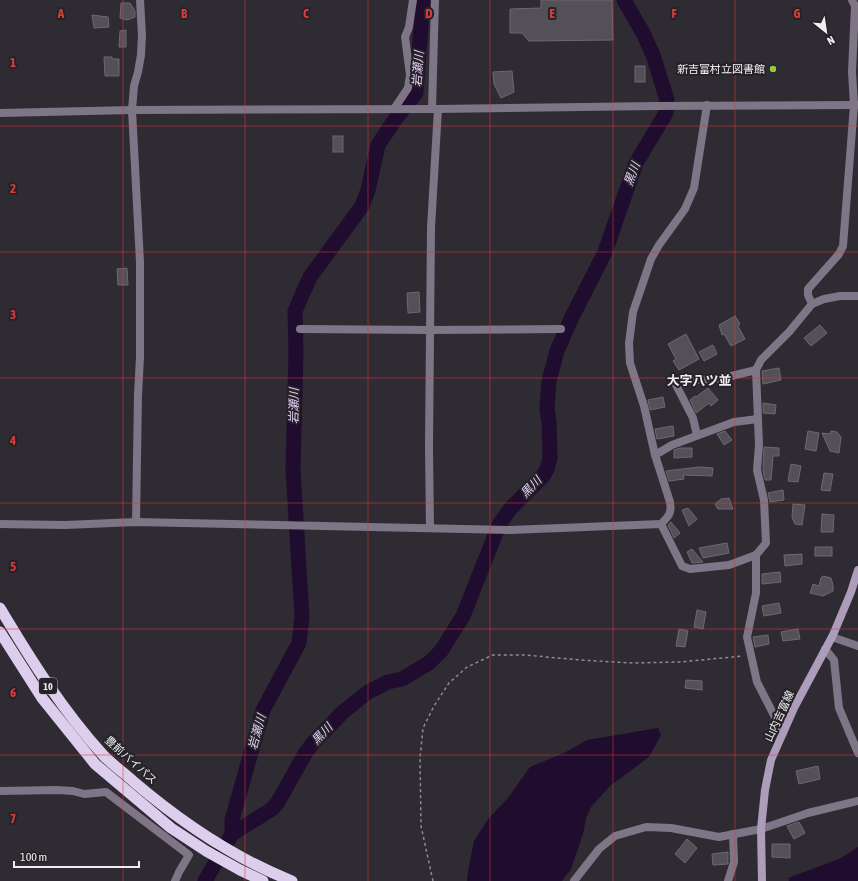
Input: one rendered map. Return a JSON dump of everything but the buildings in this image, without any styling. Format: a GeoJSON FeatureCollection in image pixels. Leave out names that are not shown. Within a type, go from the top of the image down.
{"type":"FeatureCollection","features":[{"type":"Feature","properties":{"kind":"highway","name":"豊前バイパス"},"geometry":{"type":"LineString","coordinates":[[0,608],[53,692],[76,723],[106,757],[178,818],[214,842],[245,859],[292,881]]}},
{"type":"Feature","properties":{"kind":"highway","name":"10"},"geometry":{"type":"LineString","coordinates":[[0,632],[42,698],[95,764],[171,828],[206,851],[262,881]]}},
{"type":"Feature","properties":{"kind":"main road","name":"山内吉富線"},"geometry":{"type":"LineString","coordinates":[[762,881],[761,829],[765,790],[771,760],[795,706],[832,637],[851,592],[858,570]]}},
{"type":"Feature","properties":{"kind":"street"},"geometry":{"type":"LineString","coordinates":[[136,522],[140,358],[140,262],[132,110],[134,86],[141,55],[142,35],[140,0]]}},
{"type":"Feature","properties":{"kind":"street"},"geometry":{"type":"LineString","coordinates":[[398,109],[408,88],[410,75],[406,37],[413,0]]}},
{"type":"Feature","properties":{"kind":"street"},"geometry":{"type":"LineString","coordinates":[[430,528],[430,330],[431,227],[435,109],[435,0]]}},
{"type":"Feature","properties":{"kind":"street"},"geometry":{"type":"LineString","coordinates":[[812,304],[808,295],[808,289],[839,254],[843,246],[856,105],[852,72],[855,6],[852,0]]}},
{"type":"Feature","properties":{"kind":"street"},"geometry":{"type":"LineString","coordinates":[[0,524],[65,525],[136,522],[510,530],[661,524],[669,517],[672,510],[655,455],[644,406],[630,363],[629,343],[631,324],[633,312],[651,259],[659,245],[685,209],[694,188],[707,105]]}},
{"type":"Feature","properties":{"kind":"street"},"geometry":{"type":"LineString","coordinates":[[0,113],[132,110],[856,105]]}},
{"type":"Feature","properties":{"kind":"street"},"geometry":{"type":"LineString","coordinates":[[661,524],[682,566],[690,569],[729,565],[756,555],[766,543],[764,500],[757,470],[759,445],[756,370],[761,360],[812,304],[824,299],[840,296],[858,296]]}},
{"type":"Feature","properties":{"kind":"street"},"geometry":{"type":"LineString","coordinates":[[300,329],[561,329]]}},
{"type":"Feature","properties":{"kind":"street"},"geometry":{"type":"LineString","coordinates":[[697,435],[693,418],[674,381],[719,379],[756,370]]}},
{"type":"Feature","properties":{"kind":"street"},"geometry":{"type":"LineString","coordinates":[[655,455],[672,444],[734,422],[758,419]]}},
{"type":"Feature","properties":{"kind":"street"},"geometry":{"type":"LineString","coordinates":[[756,555],[756,593],[747,637],[757,682],[783,733]]}},
{"type":"Feature","properties":{"kind":"street"},"geometry":{"type":"LineString","coordinates":[[832,637],[858,646]]}},
{"type":"Feature","properties":{"kind":"street"},"geometry":{"type":"LineString","coordinates":[[825,649],[834,660],[839,708],[858,753]]}},
{"type":"Feature","properties":{"kind":"street"},"geometry":{"type":"LineString","coordinates":[[0,791],[57,790],[73,791],[84,794],[106,792],[189,855],[175,881]]}},
{"type":"Feature","properties":{"kind":"street"},"geometry":{"type":"LineString","coordinates":[[574,881],[599,849],[615,836],[646,827],[671,828],[720,836],[761,829],[808,813],[858,801]]}},
{"type":"Feature","properties":{"kind":"street"},"geometry":{"type":"LineString","coordinates":[[728,881],[734,862],[733,834]]}},
{"type":"Feature","properties":{"kind":"path"},"geometry":{"type":"LineString","coordinates":[[433,881],[421,826],[420,758],[423,728],[448,683],[467,667],[493,655],[525,655],[632,663],[680,662],[751,656]]}},
{"type":"Feature","properties":{"kind":"shaded area"},"geometry":{"type":"Polygon","coordinates":[[[658,728],[661,735],[649,757],[610,786],[591,807],[586,818],[583,834],[571,869],[562,881],[467,881],[474,841],[488,819],[508,798],[530,767],[564,753],[587,740],[658,728]]]}},
{"type":"Feature","properties":{"kind":"shaded area"},"geometry":{"type":"Polygon","coordinates":[[[858,847],[858,881],[789,881],[788,878],[839,859],[858,847]]]}},
{"type":"Feature","properties":{"kind":"waterway","name":"岩瀬川"},"geometry":{"type":"LineString","coordinates":[[232,834],[232,820],[263,710],[299,643],[302,617],[293,469],[296,352],[295,311],[310,277],[362,206],[368,190],[378,145],[396,118],[416,93],[423,0]]}},
{"type":"Feature","properties":{"kind":"waterway","name":"黒川"},"geometry":{"type":"LineString","coordinates":[[205,881],[232,834],[272,809],[278,802],[306,752],[343,712],[368,692],[388,682],[402,679],[429,663],[441,651],[463,616],[499,525],[510,509],[543,476],[547,469],[550,458],[549,422],[547,409],[549,381],[557,351],[571,319],[605,252],[636,163],[666,113],[667,100],[653,55],[643,33],[624,0]]}},
{"type":"Feature","properties":{"kind":"place","name":"新吉富村立図書館"},"geometry":{"type":"Point","coordinates":[773,69]}},
{"type":"Feature","properties":{"kind":"district","name":"大字八ツ並"},"geometry":{"type":"Point","coordinates":[699,380]}}]}
